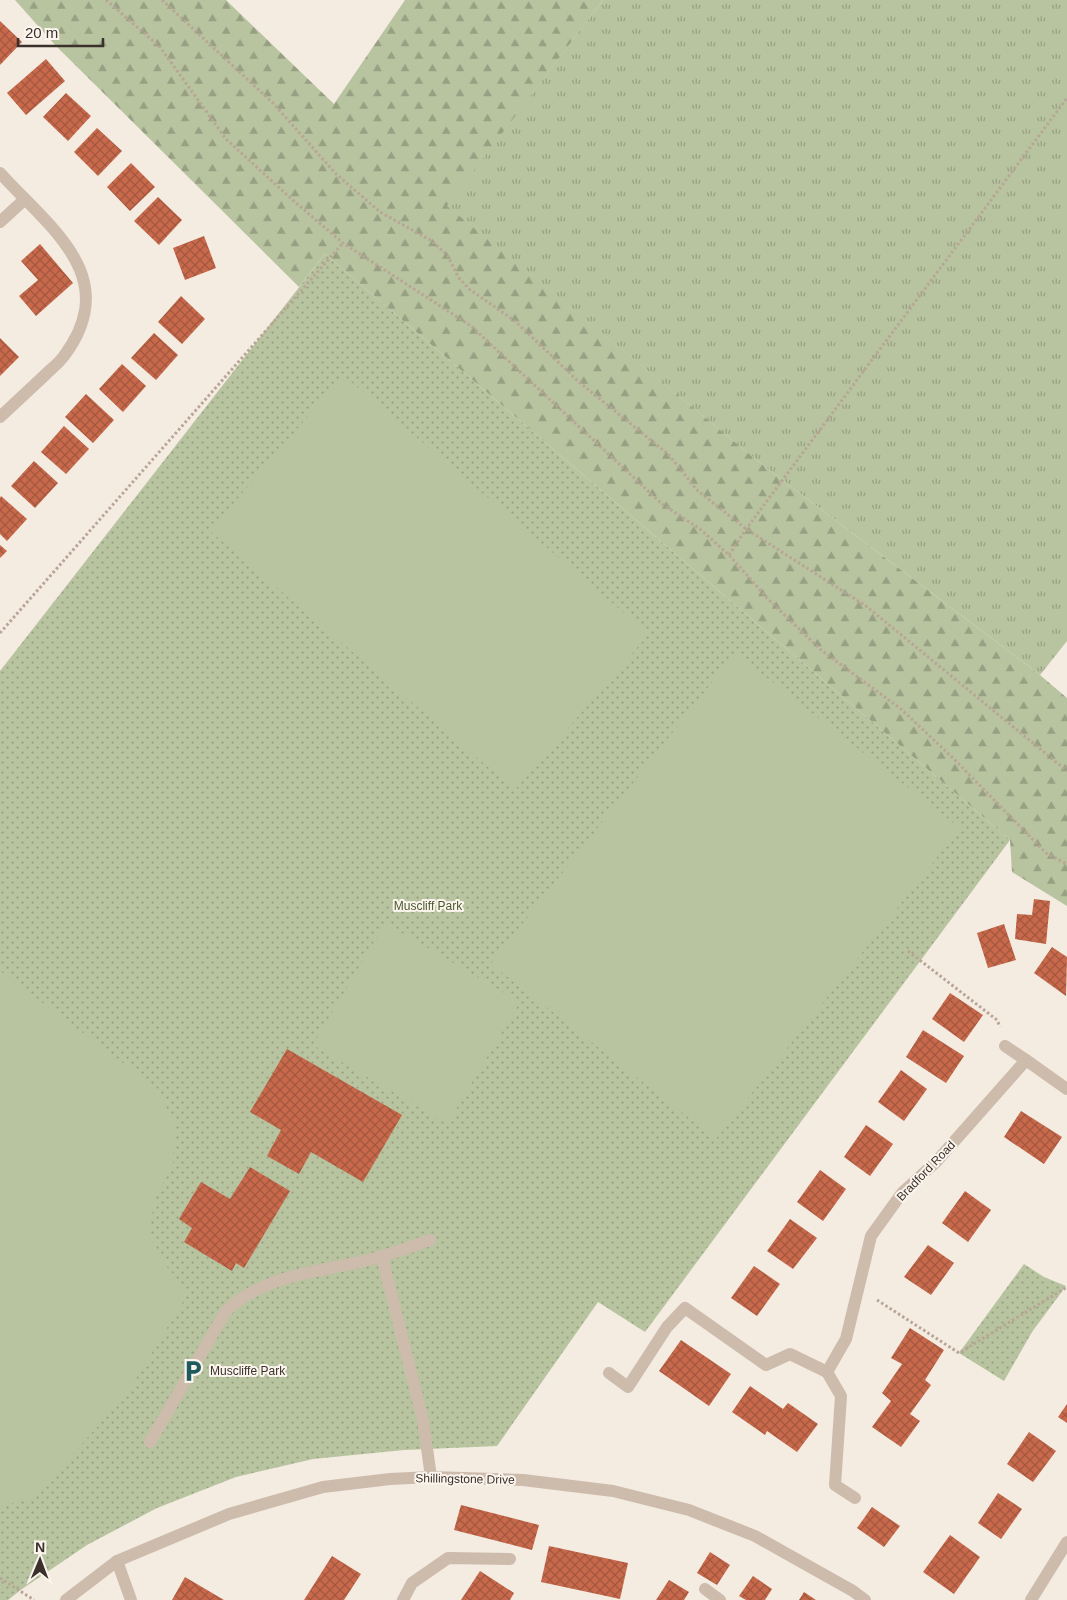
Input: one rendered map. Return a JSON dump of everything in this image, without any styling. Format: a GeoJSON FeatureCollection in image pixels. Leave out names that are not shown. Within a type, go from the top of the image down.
{"type":"FeatureCollection","features":[{"type":"Feature","properties":{"kind":"street"},"geometry":{"type":"LineString","coordinates":[[0,173],[62,239],[76,258],[84,282],[86,305],[84,319],[79,332],[63,358],[0,417]]}},
{"type":"Feature","properties":{"kind":"street"},"geometry":{"type":"LineString","coordinates":[[0,222],[24,200]]}},
{"type":"Feature","properties":{"kind":"street"},"geometry":{"type":"LineString","coordinates":[[1006,1046],[1067,1089]]}},
{"type":"Feature","properties":{"kind":"street","name":"Bradford Road"},"geometry":{"type":"LineString","coordinates":[[827,1372],[846,1339],[872,1236],[902,1193],[936,1162],[1026,1060]]}},
{"type":"Feature","properties":{"kind":"street"},"geometry":{"type":"LineString","coordinates":[[150,1442],[226,1311],[238,1300],[271,1282],[382,1256],[430,1240]]}},
{"type":"Feature","properties":{"kind":"street"},"geometry":{"type":"LineString","coordinates":[[382,1256],[423,1420],[431,1477]]}},
{"type":"Feature","properties":{"kind":"street"},"geometry":{"type":"LineString","coordinates":[[610,1374],[628,1387],[667,1326],[685,1308],[766,1365],[790,1354],[827,1372],[841,1396],[835,1485],[855,1498]]}},
{"type":"Feature","properties":{"kind":"street","name":"Shillingstone Drive"},"geometry":{"type":"LineString","coordinates":[[66,1600],[118,1561],[228,1514],[323,1487],[390,1479],[431,1477],[523,1480],[612,1491],[689,1510],[755,1536],[853,1591],[865,1600]]}},
{"type":"Feature","properties":{"kind":"street"},"geometry":{"type":"LineString","coordinates":[[1031,1600],[1067,1542]]}},
{"type":"Feature","properties":{"kind":"street"},"geometry":{"type":"LineString","coordinates":[[403,1600],[412,1583],[448,1558],[510,1559]]}},
{"type":"Feature","properties":{"kind":"street"},"geometry":{"type":"LineString","coordinates":[[118,1561],[131,1600]]}},
{"type":"Feature","properties":{"kind":"street"},"geometry":{"type":"LineString","coordinates":[[705,1589],[720,1600]]}},
{"type":"Feature","properties":{"kind":"path"},"geometry":{"type":"LineString","coordinates":[[106,0],[160,47],[226,139],[296,203],[343,243],[471,326],[662,504],[700,529],[730,555],[769,600],[822,650],[901,709],[954,758],[1046,853],[1067,864]]}},
{"type":"Feature","properties":{"kind":"path"},"geometry":{"type":"LineString","coordinates":[[162,0],[273,103],[335,173],[380,212],[432,241],[448,256],[458,277],[468,288],[515,321],[579,382],[668,454],[698,490],[746,529],[866,606],[1067,771]]}},
{"type":"Feature","properties":{"kind":"path"},"geometry":{"type":"LineString","coordinates":[[730,555],[746,529],[1067,98]]}},
{"type":"Feature","properties":{"kind":"path"},"geometry":{"type":"LineString","coordinates":[[0,633],[343,243]]}},
{"type":"Feature","properties":{"kind":"path"},"geometry":{"type":"LineString","coordinates":[[908,951],[998,1020],[1006,1046]]}},
{"type":"Feature","properties":{"kind":"path"},"geometry":{"type":"LineString","coordinates":[[859,1289],[960,1352],[1067,1287]]}},
{"type":"Feature","properties":{"kind":"path"},"geometry":{"type":"LineString","coordinates":[[0,1578],[34,1600]]}},
{"type":"Feature","properties":{"kind":"green space"},"geometry":{"type":"Polygon","coordinates":[[[15,0],[226,0],[334,104],[405,0],[603,0],[447,206],[769,470],[1040,675],[1067,698],[1067,906],[1012,872],[1010,840],[325,254],[299,287],[56,46],[15,0]]]}},
{"type":"Feature","properties":{"kind":"green space"},"geometry":{"type":"Polygon","coordinates":[[[603,0],[1067,0],[1067,641],[1040,675],[769,470],[446,206],[603,0]]]}},
{"type":"Feature","properties":{"kind":"green space","name":"Muscliff Park"},"geometry":{"type":"Polygon","coordinates":[[[325,254],[1010,840],[645,1332],[598,1302],[497,1446],[404,1450],[313,1459],[236,1477],[157,1508],[87,1545],[8,1600],[0,1600],[0,671],[325,254]]]}},
{"type":"Feature","properties":{"kind":"green space"},"geometry":{"type":"Polygon","coordinates":[[[343,375],[649,634],[515,790],[210,531],[343,375]]]}},
{"type":"Feature","properties":{"kind":"green space"},"geometry":{"type":"Polygon","coordinates":[[[735,653],[960,828],[716,1139],[491,964],[735,653]]]}},
{"type":"Feature","properties":{"kind":"green space"},"geometry":{"type":"Polygon","coordinates":[[[385,923],[520,1002],[447,1124],[313,1045],[385,923]]]}},
{"type":"Feature","properties":{"kind":"green space"},"geometry":{"type":"Polygon","coordinates":[[[0,971],[158,1089],[174,1123],[173,1165],[155,1198],[149,1234],[167,1267],[189,1292],[126,1395],[33,1498],[0,1506],[0,971]]]}},
{"type":"Feature","properties":{"kind":"green space"},"geometry":{"type":"Polygon","coordinates":[[[1024,1264],[1044,1277],[1066,1286],[1032,1332],[1004,1381],[959,1353],[1024,1264]]]}},
{"type":"Feature","properties":{"kind":"building"},"geometry":{"type":"Polygon","coordinates":[[[0,21],[22,42],[0,65],[0,21]]]}},
{"type":"Feature","properties":{"kind":"building"},"geometry":{"type":"Polygon","coordinates":[[[46,59],[65,81],[26,115],[7,93],[46,59]]]}},
{"type":"Feature","properties":{"kind":"building"},"geometry":{"type":"Polygon","coordinates":[[[66,93],[91,116],[68,141],[43,117],[66,93]]]}},
{"type":"Feature","properties":{"kind":"building"},"geometry":{"type":"Polygon","coordinates":[[[97,128],[122,151],[98,176],[74,152],[97,128]]]}},
{"type":"Feature","properties":{"kind":"building"},"geometry":{"type":"Polygon","coordinates":[[[131,163],[155,187],[130,211],[107,187],[131,163]]]}},
{"type":"Feature","properties":{"kind":"building"},"geometry":{"type":"Polygon","coordinates":[[[158,197],[182,220],[159,245],[134,221],[158,197]]]}},
{"type":"Feature","properties":{"kind":"building"},"geometry":{"type":"Polygon","coordinates":[[[204,236],[216,268],[185,280],[173,248],[204,236]]]}},
{"type":"Feature","properties":{"kind":"building"},"geometry":{"type":"Polygon","coordinates":[[[40,244],[73,283],[36,316],[19,296],[38,280],[21,261],[40,244]]]}},
{"type":"Feature","properties":{"kind":"building"},"geometry":{"type":"Polygon","coordinates":[[[181,296],[205,319],[182,344],[158,322],[181,296]]]}},
{"type":"Feature","properties":{"kind":"building"},"geometry":{"type":"Polygon","coordinates":[[[154,333],[178,355],[156,380],[131,358],[154,333]]]}},
{"type":"Feature","properties":{"kind":"building"},"geometry":{"type":"Polygon","coordinates":[[[0,338],[19,357],[0,376],[0,338]]]}},
{"type":"Feature","properties":{"kind":"building"},"geometry":{"type":"Polygon","coordinates":[[[122,364],[146,386],[123,412],[99,389],[122,364]]]}},
{"type":"Feature","properties":{"kind":"building"},"geometry":{"type":"Polygon","coordinates":[[[86,394],[114,420],[93,443],[65,417],[86,394]]]}},
{"type":"Feature","properties":{"kind":"building"},"geometry":{"type":"Polygon","coordinates":[[[64,426],[89,449],[66,474],[41,452],[64,426]]]}},
{"type":"Feature","properties":{"kind":"building"},"geometry":{"type":"Polygon","coordinates":[[[34,461],[58,483],[35,508],[11,486],[34,461]]]}},
{"type":"Feature","properties":{"kind":"building"},"geometry":{"type":"Polygon","coordinates":[[[1,496],[27,519],[7,541],[0,534],[1,496]]]}},
{"type":"Feature","properties":{"kind":"building"},"geometry":{"type":"Polygon","coordinates":[[[0,545],[7,551],[0,558],[0,545]]]}},
{"type":"Feature","properties":{"kind":"building"},"geometry":{"type":"Polygon","coordinates":[[[1034,899],[1050,901],[1046,944],[1015,939],[1017,914],[1032,915],[1034,899]]]}},
{"type":"Feature","properties":{"kind":"building"},"geometry":{"type":"Polygon","coordinates":[[[1004,924],[1016,960],[988,968],[977,933],[1004,924]]]}},
{"type":"Feature","properties":{"kind":"building"},"geometry":{"type":"Polygon","coordinates":[[[1052,947],[1067,957],[1066,996],[1034,973],[1052,947]]]}},
{"type":"Feature","properties":{"kind":"building"},"geometry":{"type":"Polygon","coordinates":[[[950,993],[983,1015],[964,1042],[932,1019],[950,993]]]}},
{"type":"Feature","properties":{"kind":"building"},"geometry":{"type":"Polygon","coordinates":[[[923,1030],[964,1056],[946,1083],[906,1057],[923,1030]]]}},
{"type":"Feature","properties":{"kind":"building"},"geometry":{"type":"Polygon","coordinates":[[[287,1049],[402,1115],[363,1182],[311,1152],[299,1174],[267,1156],[281,1130],[250,1112],[287,1049]]]}},
{"type":"Feature","properties":{"kind":"building"},"geometry":{"type":"Polygon","coordinates":[[[901,1070],[927,1089],[904,1121],[878,1102],[901,1070]]]}},
{"type":"Feature","properties":{"kind":"building"},"geometry":{"type":"Polygon","coordinates":[[[1021,1111],[1062,1137],[1044,1164],[1004,1137],[1021,1111]]]}},
{"type":"Feature","properties":{"kind":"building"},"geometry":{"type":"Polygon","coordinates":[[[866,1125],[893,1144],[870,1176],[844,1157],[866,1125]]]}},
{"type":"Feature","properties":{"kind":"building"},"geometry":{"type":"Polygon","coordinates":[[[250,1167],[290,1191],[244,1268],[236,1263],[232,1271],[184,1242],[192,1228],[179,1219],[201,1182],[230,1199],[250,1167]]]}},
{"type":"Feature","properties":{"kind":"building"},"geometry":{"type":"Polygon","coordinates":[[[820,1170],[846,1189],[823,1221],[797,1202],[820,1170]]]}},
{"type":"Feature","properties":{"kind":"building"},"geometry":{"type":"Polygon","coordinates":[[[965,1191],[991,1210],[968,1242],[942,1223],[965,1191]]]}},
{"type":"Feature","properties":{"kind":"building"},"geometry":{"type":"Polygon","coordinates":[[[790,1219],[817,1238],[793,1269],[767,1251],[790,1219]]]}},
{"type":"Feature","properties":{"kind":"building"},"geometry":{"type":"Polygon","coordinates":[[[928,1245],[954,1263],[931,1295],[904,1277],[928,1245]]]}},
{"type":"Feature","properties":{"kind":"building"},"geometry":{"type":"Polygon","coordinates":[[[754,1266],[780,1284],[757,1316],[731,1298],[754,1266]]]}},
{"type":"Feature","properties":{"kind":"building"},"geometry":{"type":"Polygon","coordinates":[[[910,1328],[944,1350],[925,1380],[931,1385],[910,1414],[920,1421],[901,1447],[872,1427],[891,1401],[882,1393],[902,1364],[891,1358],[910,1328]]]}},
{"type":"Feature","properties":{"kind":"building"},"geometry":{"type":"Polygon","coordinates":[[[681,1340],[731,1374],[709,1406],[659,1371],[681,1340]]]}},
{"type":"Feature","properties":{"kind":"building"},"geometry":{"type":"Polygon","coordinates":[[[750,1386],[783,1409],[788,1403],[818,1424],[797,1452],[767,1431],[765,1435],[732,1412],[750,1386]]]}},
{"type":"Feature","properties":{"kind":"building"},"geometry":{"type":"Polygon","coordinates":[[[1067,1404],[1067,1423],[1058,1417],[1067,1404]]]}},
{"type":"Feature","properties":{"kind":"building"},"geometry":{"type":"Polygon","coordinates":[[[1029,1432],[1056,1451],[1033,1482],[1007,1464],[1029,1432]]]}},
{"type":"Feature","properties":{"kind":"building"},"geometry":{"type":"Polygon","coordinates":[[[998,1493],[1022,1509],[1001,1539],[978,1523],[998,1493]]]}},
{"type":"Feature","properties":{"kind":"building"},"geometry":{"type":"Polygon","coordinates":[[[461,1505],[539,1525],[532,1550],[454,1530],[461,1505]]]}},
{"type":"Feature","properties":{"kind":"building"},"geometry":{"type":"Polygon","coordinates":[[[872,1507],[900,1526],[884,1547],[857,1528],[872,1507]]]}},
{"type":"Feature","properties":{"kind":"building"},"geometry":{"type":"Polygon","coordinates":[[[950,1535],[980,1557],[954,1594],[923,1572],[950,1535]]]}},
{"type":"Feature","properties":{"kind":"building"},"geometry":{"type":"Polygon","coordinates":[[[549,1546],[628,1563],[620,1599],[541,1582],[549,1546]]]}},
{"type":"Feature","properties":{"kind":"building"},"geometry":{"type":"Polygon","coordinates":[[[710,1552],[730,1565],[717,1585],[697,1573],[710,1552]]]}},
{"type":"Feature","properties":{"kind":"building"},"geometry":{"type":"Polygon","coordinates":[[[332,1556],[361,1574],[344,1600],[304,1600],[332,1556]]]}},
{"type":"Feature","properties":{"kind":"building"},"geometry":{"type":"Polygon","coordinates":[[[480,1571],[514,1593],[510,1600],[461,1600],[480,1571]]]}},
{"type":"Feature","properties":{"kind":"building"},"geometry":{"type":"Polygon","coordinates":[[[753,1576],[772,1589],[765,1600],[746,1600],[739,1596],[753,1576]]]}},
{"type":"Feature","properties":{"kind":"building"},"geometry":{"type":"Polygon","coordinates":[[[185,1577],[224,1600],[172,1600],[185,1577]]]}},
{"type":"Feature","properties":{"kind":"building"},"geometry":{"type":"Polygon","coordinates":[[[669,1580],[689,1592],[684,1600],[656,1600],[669,1580]]]}},
{"type":"Feature","properties":{"kind":"building"},"geometry":{"type":"Polygon","coordinates":[[[804,1592],[816,1600],[799,1600],[804,1592]]]}},
{"type":"Feature","properties":{"kind":"place","name":"Muscliffe Park"},"geometry":{"type":"Point","coordinates":[193,1371]}}]}
